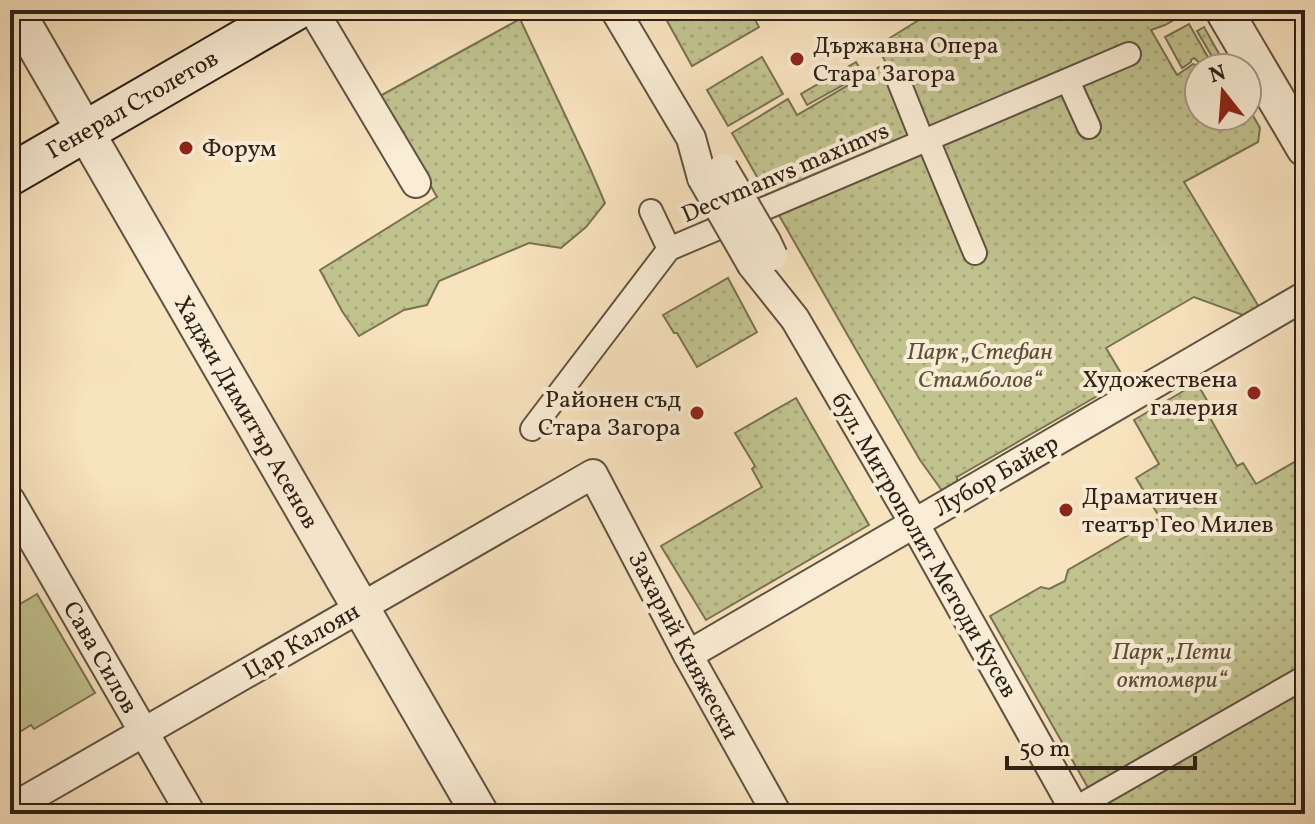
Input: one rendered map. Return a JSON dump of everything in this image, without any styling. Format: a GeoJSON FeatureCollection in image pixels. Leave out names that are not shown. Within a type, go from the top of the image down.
{"type":"FeatureCollection","features":[{"type":"Feature","properties":{"kind":"main road","name":"Генерал Столетов"},"geometry":{"type":"LineString","coordinates":[[10,175],[295,10]]}},
{"type":"Feature","properties":{"kind":"street","name":"Хаджи Димитър Асенов"},"geometry":{"type":"LineString","coordinates":[[15,10],[480,814]]}},
{"type":"Feature","properties":{"kind":"street"},"geometry":{"type":"LineString","coordinates":[[313,10],[416,183]]}},
{"type":"Feature","properties":{"kind":"street","name":"бул. Митрополит Методи Кусев"},"geometry":{"type":"LineString","coordinates":[[615,10],[712,173],[766,241],[762,260],[914,523],[1072,812]]}},
{"type":"Feature","properties":{"kind":"street"},"geometry":{"type":"LineString","coordinates":[[1226,14],[1305,148]]}},
{"type":"Feature","properties":{"kind":"street","name":"Decvmanvs maximvs"},"geometry":{"type":"LineString","coordinates":[[532,429],[669,249],[1129,54]]}},
{"type":"Feature","properties":{"kind":"street"},"geometry":{"type":"LineString","coordinates":[[1068,81],[1089,127]]}},
{"type":"Feature","properties":{"kind":"street"},"geometry":{"type":"LineString","coordinates":[[899,82],[975,253]]}},
{"type":"Feature","properties":{"kind":"street"},"geometry":{"type":"LineString","coordinates":[[651,211],[669,249]]}},
{"type":"Feature","properties":{"kind":"street","name":"Лубор Байер"},"geometry":{"type":"LineString","coordinates":[[688,655],[1305,296]]}},
{"type":"Feature","properties":{"kind":"street","name":"Цар Калоян"},"geometry":{"type":"LineString","coordinates":[[10,809],[593,474]]}},
{"type":"Feature","properties":{"kind":"street","name":"Захарий Княжески"},"geometry":{"type":"LineString","coordinates":[[593,474],[688,655],[777,814]]}},
{"type":"Feature","properties":{"kind":"street","name":"Сава Силов"},"geometry":{"type":"LineString","coordinates":[[10,500],[191,814]]}},
{"type":"Feature","properties":{"kind":"street"},"geometry":{"type":"LineString","coordinates":[[1072,812],[1305,677]]}},
{"type":"Feature","properties":{"kind":"green space"},"geometry":{"type":"Polygon","coordinates":[[[661,10],[750,10],[759,27],[692,66],[661,10]]]}},
{"type":"Feature","properties":{"kind":"green space","name":"Парк „Стефан Стамболов“"},"geometry":{"type":"Polygon","coordinates":[[[935,10],[1191,10],[1151,30],[1177,75],[1183,71],[1183,132],[1259,132],[1258,142],[1184,182],[1262,312],[1251,318],[1194,297],[1106,348],[1125,380],[957,477],[957,484],[943,492],[920,460],[732,133],[788,99],[797,115],[886,63],[877,46],[935,10]]]}},
{"type":"Feature","properties":{"kind":"green space"},"geometry":{"type":"Polygon","coordinates":[[[520,19],[605,203],[586,227],[561,248],[529,243],[439,281],[427,305],[404,310],[359,336],[320,270],[437,197],[380,96],[520,19]]]}},
{"type":"Feature","properties":{"kind":"green space"},"geometry":{"type":"Polygon","coordinates":[[[1189,24],[1205,52],[1183,52],[1182,68],[1165,37],[1189,24]]]}},
{"type":"Feature","properties":{"kind":"green space"},"geometry":{"type":"Polygon","coordinates":[[[1204,27],[1218,52],[1209,52],[1197,31],[1204,27]]]}},
{"type":"Feature","properties":{"kind":"green space"},"geometry":{"type":"Polygon","coordinates":[[[762,57],[783,94],[728,126],[707,90],[762,57]]]}},
{"type":"Feature","properties":{"kind":"green space"},"geometry":{"type":"Polygon","coordinates":[[[856,62],[863,74],[807,105],[801,94],[856,62]]]}},
{"type":"Feature","properties":{"kind":"green space"},"geometry":{"type":"Polygon","coordinates":[[[728,278],[757,332],[697,367],[663,315],[728,278]]]}},
{"type":"Feature","properties":{"kind":"green space","name":"Парк „Пети октомври“"},"geometry":{"type":"Polygon","coordinates":[[[1197,383],[1209,404],[1204,407],[1237,466],[1243,463],[1256,484],[1305,456],[1305,814],[1103,814],[990,616],[1041,587],[1049,589],[1065,581],[1068,570],[1160,518],[1136,478],[1159,464],[1134,420],[1197,383]]]}},
{"type":"Feature","properties":{"kind":"green space"},"geometry":{"type":"Polygon","coordinates":[[[796,398],[869,525],[706,620],[661,546],[762,487],[752,469],[755,466],[735,433],[796,398]]]}},
{"type":"Feature","properties":{"kind":"green space"},"geometry":{"type":"Polygon","coordinates":[[[37,594],[95,693],[34,729],[31,725],[10,738],[10,610],[37,594]]]}},
{"type":"Feature","properties":{"kind":"place","name":"Държавна Опера Стара Загора"},"geometry":{"type":"Point","coordinates":[797,59]}},
{"type":"Feature","properties":{"kind":"place","name":"Форум"},"geometry":{"type":"Point","coordinates":[186,148]}},
{"type":"Feature","properties":{"kind":"place","name":"Художествена галерия"},"geometry":{"type":"Point","coordinates":[1254,393]}},
{"type":"Feature","properties":{"kind":"place","name":"Районен съд Стара Загора"},"geometry":{"type":"Point","coordinates":[697,413]}},
{"type":"Feature","properties":{"kind":"place","name":"Драматичен театър Гео Милев"},"geometry":{"type":"Point","coordinates":[1066,510]}}]}
